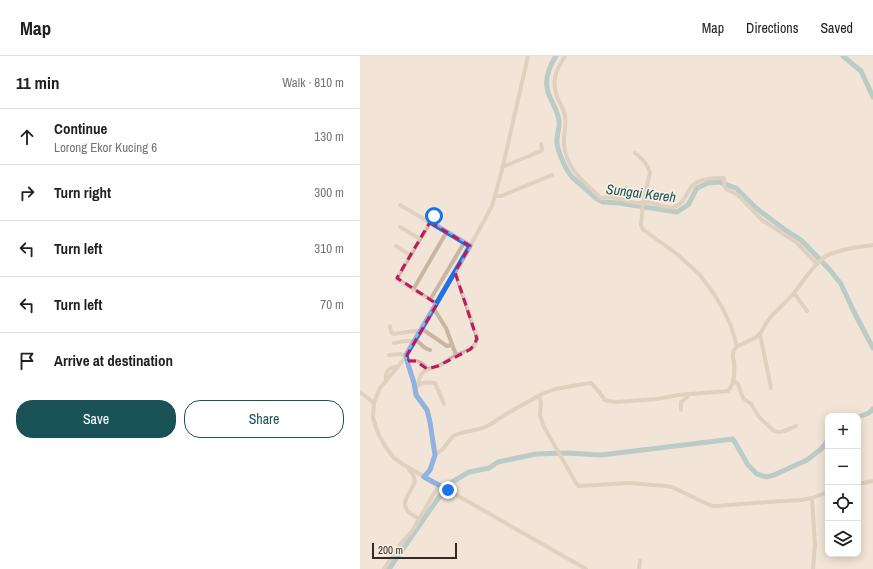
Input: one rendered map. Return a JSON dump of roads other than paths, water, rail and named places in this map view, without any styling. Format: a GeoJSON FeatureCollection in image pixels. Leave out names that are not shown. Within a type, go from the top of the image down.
{"type":"FeatureCollection","features":[{"type":"Feature","properties":{"kind":"street"},"geometry":{"type":"LineString","coordinates":[[528,56],[492,206],[406,357],[380,388],[374,403],[373,418],[379,436],[385,446],[394,458],[409,469],[586,569]]}},
{"type":"Feature","properties":{"kind":"street"},"geometry":{"type":"LineString","coordinates":[[565,56],[555,75],[554,86],[565,116],[566,126],[564,145],[566,155],[573,170],[601,198],[611,197],[643,205],[649,202],[668,207],[675,207],[682,202],[694,184],[707,179],[724,178],[724,186],[726,190],[738,195],[762,220],[796,242],[819,262]]}},
{"type":"Feature","properties":{"kind":"street"},"geometry":{"type":"LineString","coordinates":[[502,167],[528,158],[541,151],[541,144]]}},
{"type":"Feature","properties":{"kind":"street"},"geometry":{"type":"LineString","coordinates":[[635,153],[644,161],[650,172],[650,178],[643,205],[641,225],[643,230],[677,254],[700,275],[723,308],[731,326],[737,346]]}},
{"type":"Feature","properties":{"kind":"street"},"geometry":{"type":"LineString","coordinates":[[495,196],[501,196],[552,175]]}},
{"type":"Feature","properties":{"kind":"street"},"geometry":{"type":"LineString","coordinates":[[400,205],[470,246]]}},
{"type":"Feature","properties":{"kind":"street"},"geometry":{"type":"LineString","coordinates":[[434,216],[397,279],[437,304]]}},
{"type":"Feature","properties":{"kind":"street"},"geometry":{"type":"LineString","coordinates":[[400,227],[420,239]]}},
{"type":"Feature","properties":{"kind":"street"},"geometry":{"type":"LineString","coordinates":[[413,290],[446,232]]}},
{"type":"Feature","properties":{"kind":"street"},"geometry":{"type":"LineString","coordinates":[[430,300],[464,243]]}},
{"type":"Feature","properties":{"kind":"street"},"geometry":{"type":"LineString","coordinates":[[435,455],[443,449],[455,435],[479,429],[491,424],[546,392],[556,389],[588,383],[595,386],[605,400],[612,402],[626,402],[687,394],[728,391],[733,381],[733,352],[737,346],[754,339],[759,334],[769,319],[794,293],[819,262],[828,255],[873,245]]}},
{"type":"Feature","properties":{"kind":"street"},"geometry":{"type":"LineString","coordinates":[[396,246],[410,255]]}},
{"type":"Feature","properties":{"kind":"street"},"geometry":{"type":"LineString","coordinates":[[416,391],[419,376],[427,369],[439,366],[456,355],[472,349],[478,339],[455,272]]}},
{"type":"Feature","properties":{"kind":"street"},"geometry":{"type":"LineString","coordinates":[[794,293],[807,311]]}},
{"type":"Feature","properties":{"kind":"street"},"geometry":{"type":"LineString","coordinates":[[434,309],[444,324],[456,355]]}},
{"type":"Feature","properties":{"kind":"street"},"geometry":{"type":"LineString","coordinates":[[390,326],[393,334],[421,330],[447,346],[452,345]]}},
{"type":"Feature","properties":{"kind":"street"},"geometry":{"type":"LineString","coordinates":[[759,334],[771,388]]}},
{"type":"Feature","properties":{"kind":"street"},"geometry":{"type":"LineString","coordinates":[[394,343],[406,340],[415,341],[430,350]]}},
{"type":"Feature","properties":{"kind":"street"},"geometry":{"type":"LineString","coordinates":[[401,348],[402,342]]}},
{"type":"Feature","properties":{"kind":"street"},"geometry":{"type":"LineString","coordinates":[[388,355],[401,354],[425,366],[427,369]]}},
{"type":"Feature","properties":{"kind":"street"},"geometry":{"type":"LineString","coordinates":[[406,357],[416,395],[429,414],[435,455],[430,470],[424,477]]}},
{"type":"Feature","properties":{"kind":"street"},"geometry":{"type":"LineString","coordinates":[[733,381],[738,384],[743,398],[751,404],[759,417],[776,432],[796,426]]}},
{"type":"Feature","properties":{"kind":"street"},"geometry":{"type":"LineString","coordinates":[[418,386],[427,382],[435,383],[444,404]]}},
{"type":"Feature","properties":{"kind":"street"},"geometry":{"type":"LineString","coordinates":[[360,392],[374,403]]}},
{"type":"Feature","properties":{"kind":"street"},"geometry":{"type":"LineString","coordinates":[[681,410],[681,402],[687,397],[687,394]]}},
{"type":"Feature","properties":{"kind":"street"},"geometry":{"type":"LineString","coordinates":[[539,396],[541,402],[540,415],[546,432],[576,483],[580,486],[629,483],[666,486],[672,487],[698,500],[715,506],[802,500],[825,493]]}},
{"type":"Feature","properties":{"kind":"street"},"geometry":{"type":"LineString","coordinates":[[409,469],[414,480],[412,488],[406,498],[405,507],[420,519]]}},
{"type":"Feature","properties":{"kind":"street"},"geometry":{"type":"LineString","coordinates":[[861,483],[873,481]]}},
{"type":"Feature","properties":{"kind":"street"},"geometry":{"type":"LineString","coordinates":[[384,569],[420,519],[441,486]]}},
{"type":"Feature","properties":{"kind":"street"},"geometry":{"type":"LineString","coordinates":[[812,498],[815,545],[813,569]]}},
{"type":"Feature","properties":{"kind":"street"},"geometry":{"type":"LineString","coordinates":[[639,569],[640,561]]}},
{"type":"Feature","properties":{"kind":"waterway","name":"Sungai Kereh"},"geometry":{"type":"LineString","coordinates":[[556,56],[548,73],[547,87],[549,96],[558,117],[558,149],[564,165],[572,177],[597,199],[603,202],[677,212],[688,205],[697,188],[708,183],[719,182],[736,188],[756,208],[801,240],[830,270],[841,284],[873,348]]}},
{"type":"Feature","properties":{"kind":"waterway","name":"Sungai Kereh"},"geometry":{"type":"LineString","coordinates":[[843,56],[861,71],[873,97]]}},
{"type":"Feature","properties":{"kind":"waterway","name":"Sungai Kereh"},"geometry":{"type":"LineString","coordinates":[[861,416],[869,413],[873,409]]}},
{"type":"Feature","properties":{"kind":"waterway","name":"Sungai Kereh"},"geometry":{"type":"LineString","coordinates":[[389,569],[439,497],[452,482],[469,472],[489,468],[498,462],[536,454],[567,453],[601,455],[733,439],[748,465],[757,474],[766,477],[774,475],[807,460],[825,444]]}}]}
